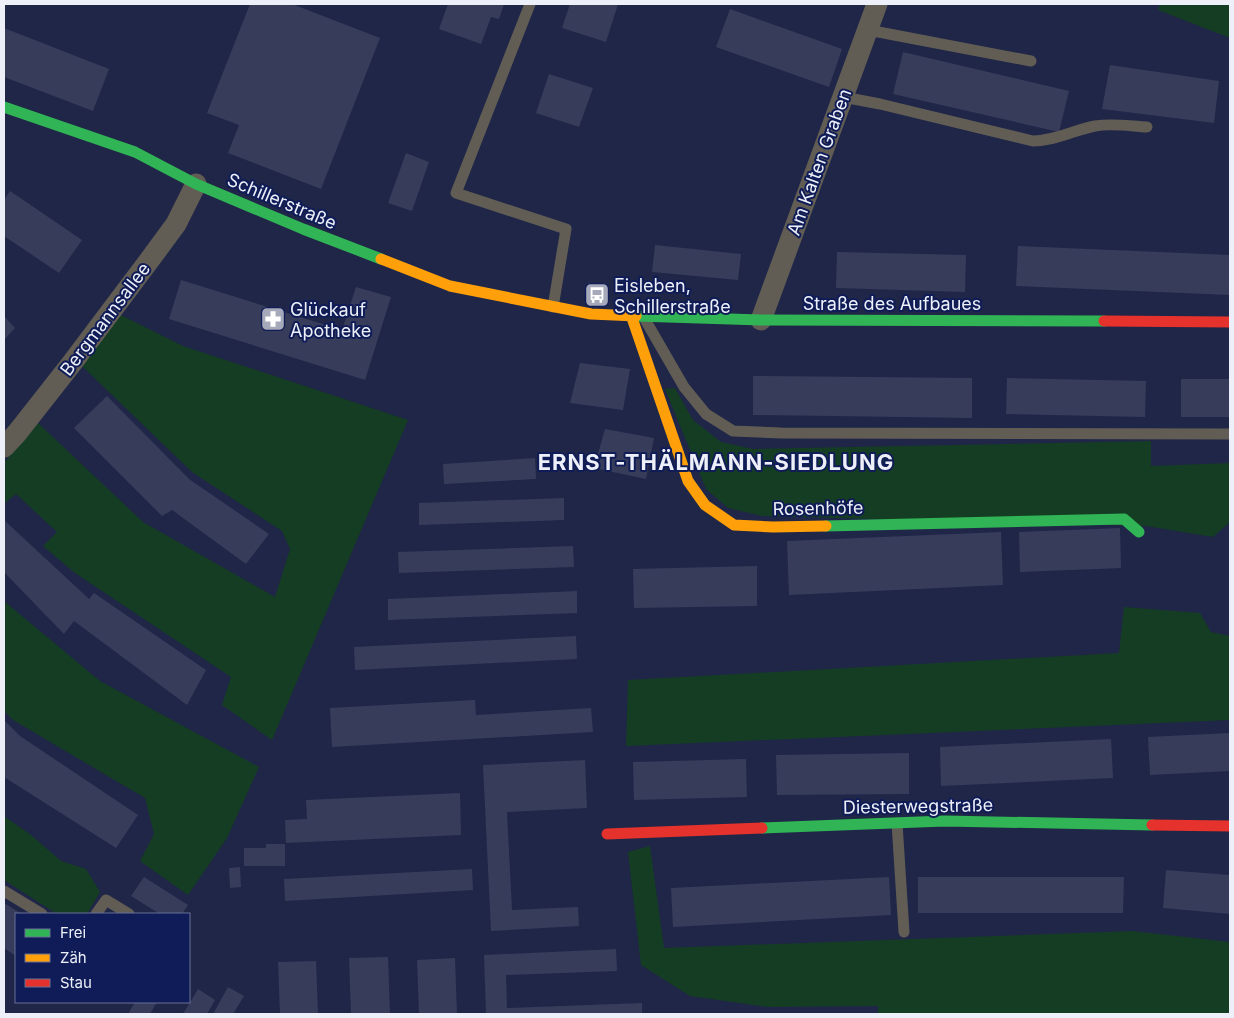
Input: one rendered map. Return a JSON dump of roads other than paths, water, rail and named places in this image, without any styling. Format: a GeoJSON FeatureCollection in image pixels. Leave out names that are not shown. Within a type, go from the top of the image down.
{"type":"FeatureCollection","features":[{"type":"Feature","properties":{"kind":"street","name":"Am Kalten Graben"},"geometry":{"type":"LineString","coordinates":[[761,320],[878,4]]}},
{"type":"Feature","properties":{"kind":"street","name":"Schillerstraße"},"geometry":{"type":"LineString","coordinates":[[4,107],[135,152],[196,184],[302,229],[450,286],[554,307]]}},
{"type":"Feature","properties":{"kind":"street","name":"Bergmannsallee"},"geometry":{"type":"LineString","coordinates":[[4,447],[138,276],[176,224],[196,184]]}},
{"type":"Feature","properties":{"kind":"street","name":"Straße des Aufbaues"},"geometry":{"type":"LineString","coordinates":[[554,307],[591,314],[761,320],[1230,322]]}},
{"type":"Feature","properties":{"kind":"street","name":"Rosenhöfe"},"geometry":{"type":"LineString","coordinates":[[637,315],[688,480],[705,505],[734,525],[783,526],[1124,519],[1139,532]]}},
{"type":"Feature","properties":{"kind":"street","name":"Diesterwegstraße"},"geometry":{"type":"LineString","coordinates":[[607,834],[945,821],[1230,826]]}},
{"type":"Feature","properties":{"kind":"lane"},"geometry":{"type":"LineString","coordinates":[[530,4],[456,193],[566,229],[554,307]]}},
{"type":"Feature","properties":{"kind":"lane"},"geometry":{"type":"LineString","coordinates":[[868,30],[1031,61]]}},
{"type":"Feature","properties":{"kind":"lane"},"geometry":{"type":"LineString","coordinates":[[843,97],[880,104],[1033,141],[1046,141],[1093,126],[1107,124],[1146,127]]}},
{"type":"Feature","properties":{"kind":"lane"},"geometry":{"type":"LineString","coordinates":[[637,315],[684,387],[706,414],[733,431],[781,433],[1230,434]]}},
{"type":"Feature","properties":{"kind":"lane"},"geometry":{"type":"LineString","coordinates":[[897,823],[904,932]]}},
{"type":"Feature","properties":{"kind":"lane"},"geometry":{"type":"LineString","coordinates":[[4,892],[40,913]]}},
{"type":"Feature","properties":{"kind":"lane"},"geometry":{"type":"LineString","coordinates":[[97,913],[106,900],[127,913]]}},
{"type":"Feature","properties":{"kind":"place","name":"Eisleben, Schillerstraße"},"geometry":{"type":"Point","coordinates":[597,295]}},
{"type":"Feature","properties":{"kind":"place","name":"Glückauf Apotheke"},"geometry":{"type":"Point","coordinates":[273,319]}},
{"type":"Feature","properties":{"kind":"district","name":"ERNST-THÄLMANN-SIEDLUNG"},"geometry":{"type":"Point","coordinates":[716,462]}}]}
